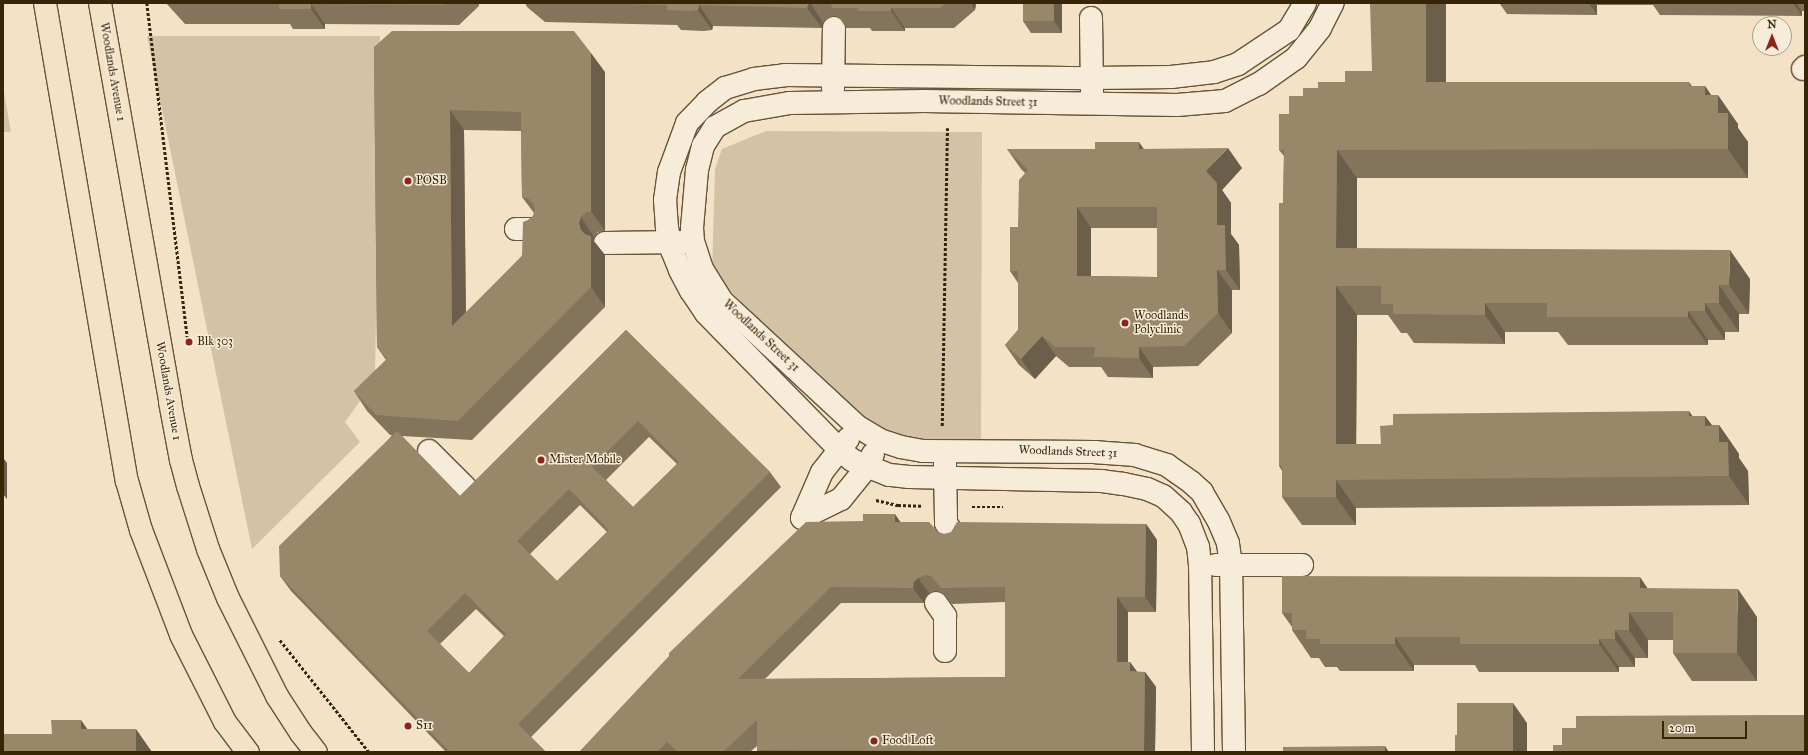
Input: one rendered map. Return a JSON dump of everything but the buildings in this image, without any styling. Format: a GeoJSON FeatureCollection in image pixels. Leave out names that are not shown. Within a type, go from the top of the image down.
{"type":"FeatureCollection","features":[{"type":"Feature","properties":{"kind":"main road"},"geometry":{"type":"LineString","coordinates":[[45,3],[127,481],[141,530],[181,635],[225,722],[248,752]]}},
{"type":"Feature","properties":{"kind":"main road","name":"Woodlands Avenue 1"},"geometry":{"type":"LineString","coordinates":[[100,3],[167,386],[183,467],[208,549],[228,598],[277,696],[301,733],[316,752]]}},
{"type":"Feature","properties":{"kind":"street","name":"Woodlands Street 31"},"geometry":{"type":"LineString","coordinates":[[1203,752],[1200,565],[1198,546],[1181,512],[1163,496],[1147,488],[1102,481],[889,474],[867,467],[852,460],[706,313],[680,270],[669,235],[665,200],[669,172],[687,123],[707,102],[725,88],[754,79],[785,75],[1093,78],[1171,77],[1214,72],[1238,64],[1289,30],[1305,3]]}},
{"type":"Feature","properties":{"kind":"street","name":"Woodlands Street 31"},"geometry":{"type":"LineString","coordinates":[[1234,752],[1231,565],[1228,543],[1218,520],[1202,492],[1167,465],[1135,455],[944,441],[923,451],[901,447],[880,440],[858,427],[722,300],[702,269],[692,235],[697,170],[703,146],[715,127],[744,111],[790,103],[1000,101],[1177,105],[1225,101],[1259,84],[1296,58],[1320,28],[1333,3]]}},
{"type":"Feature","properties":{"kind":"street"},"geometry":{"type":"LineString","coordinates":[[1091,18],[1093,78],[1092,104]]}},
{"type":"Feature","properties":{"kind":"street"},"geometry":{"type":"LineString","coordinates":[[833,102],[834,28]]}},
{"type":"Feature","properties":{"kind":"street"},"geometry":{"type":"LineString","coordinates":[[605,236],[692,235]]}},
{"type":"Feature","properties":{"kind":"street"},"geometry":{"type":"LineString","coordinates":[[858,427],[822,472],[802,518],[841,499],[867,467],[880,440]]}},
{"type":"Feature","properties":{"kind":"street"},"geometry":{"type":"LineString","coordinates":[[944,441],[946,526]]}},
{"type":"Feature","properties":{"kind":"street"},"geometry":{"type":"LineString","coordinates":[[428,451],[470,492]]}},
{"type":"Feature","properties":{"kind":"street"},"geometry":{"type":"LineString","coordinates":[[1200,565],[1302,565]]}},
{"type":"Feature","properties":{"kind":"street"},"geometry":{"type":"LineString","coordinates":[[945,607],[945,651]]}},
{"type":"Feature","properties":{"kind":"path"},"geometry":{"type":"LineString","coordinates":[[147,3],[188,346]]}},
{"type":"Feature","properties":{"kind":"path"},"geometry":{"type":"LineString","coordinates":[[944,441],[947,120]]}},
{"type":"Feature","properties":{"kind":"path"},"geometry":{"type":"LineString","coordinates":[[853,485],[870,497],[882,503],[898,505],[946,526],[1006,507]]}},
{"type":"Feature","properties":{"kind":"path"},"geometry":{"type":"LineString","coordinates":[[276,634],[369,752]]}},
{"type":"Feature","properties":{"kind":"shaded area"},"geometry":{"type":"Polygon","coordinates":[[[147,36],[380,36],[375,380],[345,422],[360,442],[252,549],[147,36]]]}},
{"type":"Feature","properties":{"kind":"shaded area"},"geometry":{"type":"Polygon","coordinates":[[[3,87],[11,132],[3,132],[3,87]]]}},
{"type":"Feature","properties":{"kind":"shaded area"},"geometry":{"type":"Polygon","coordinates":[[[766,131],[982,132],[981,439],[908,439],[856,419],[712,272],[715,169],[722,149],[766,131]]]}},
{"type":"Feature","properties":{"kind":"place","name":"POSB"},"geometry":{"type":"Point","coordinates":[408,181]}},
{"type":"Feature","properties":{"kind":"place","name":"Woodlands Polyclinic"},"geometry":{"type":"Point","coordinates":[1125,323]}},
{"type":"Feature","properties":{"kind":"place","name":"Blk 303"},"geometry":{"type":"Point","coordinates":[189,342]}},
{"type":"Feature","properties":{"kind":"place","name":"Mister Mobile"},"geometry":{"type":"Point","coordinates":[541,460]}},
{"type":"Feature","properties":{"kind":"place","name":"S11"},"geometry":{"type":"Point","coordinates":[408,726]}},
{"type":"Feature","properties":{"kind":"place","name":"Food Loft"},"geometry":{"type":"Point","coordinates":[874,741]}}]}
